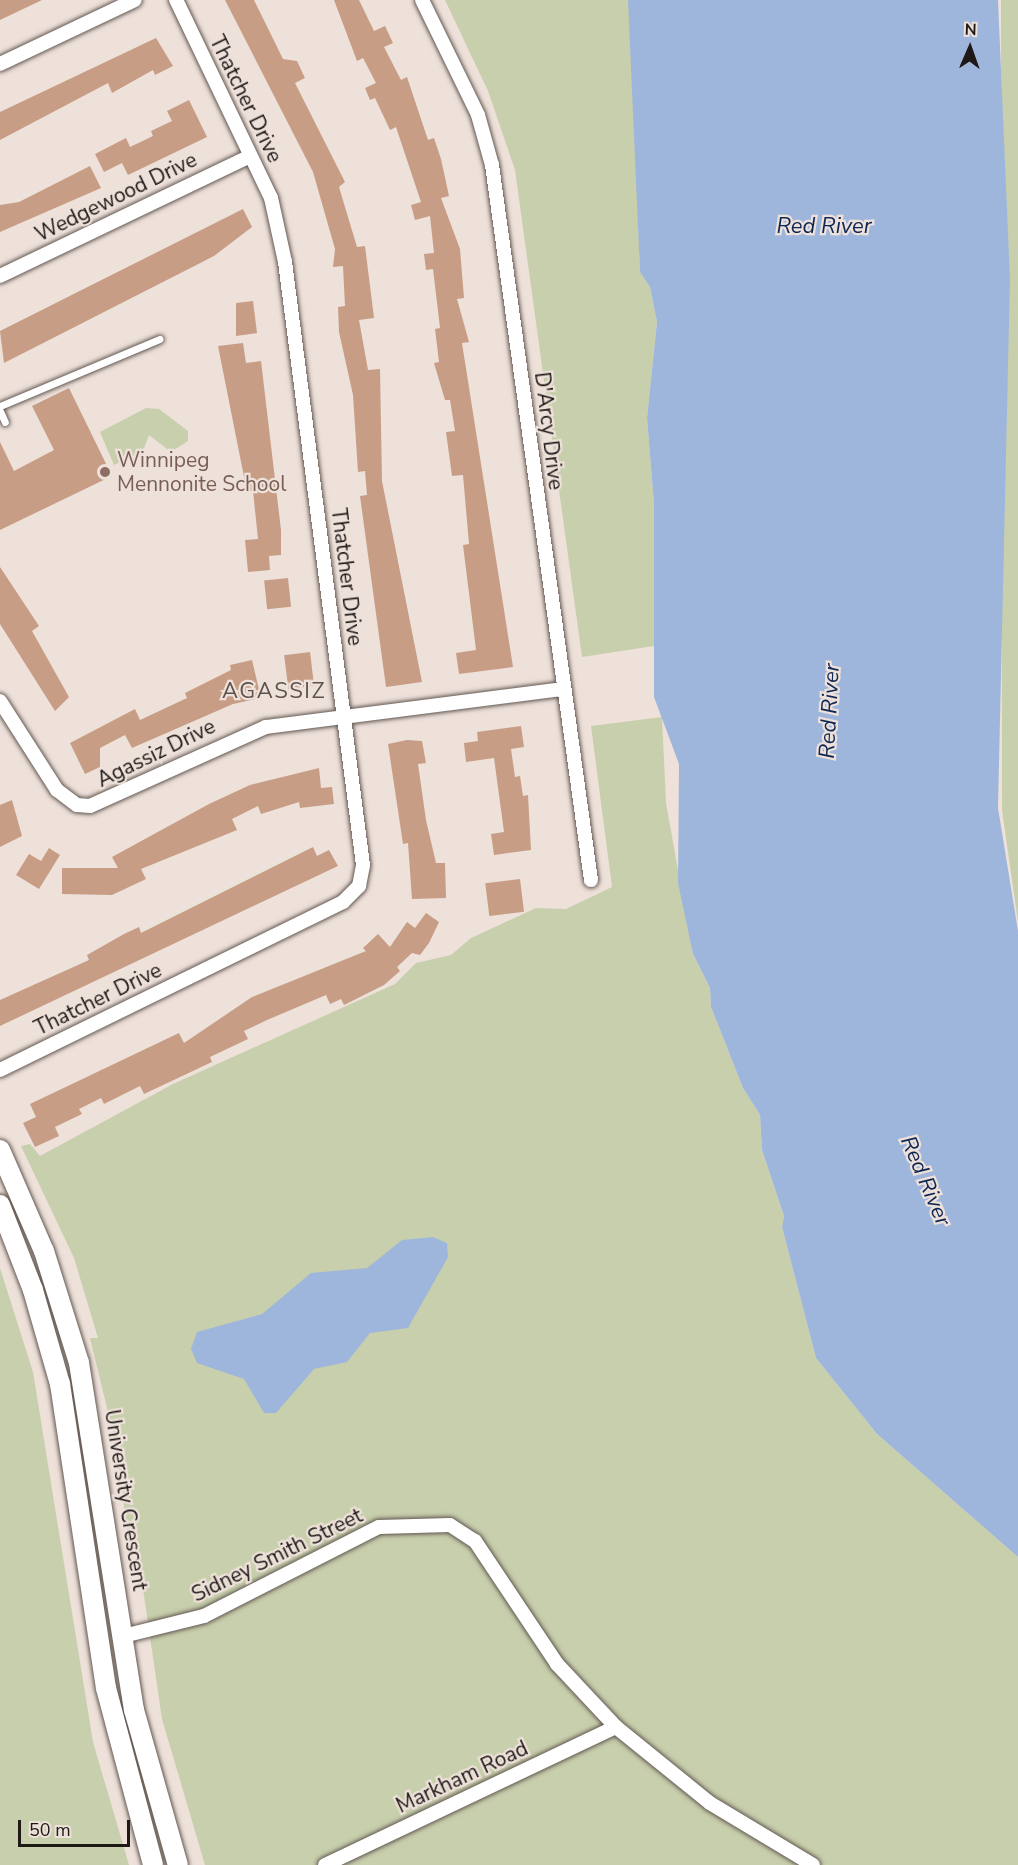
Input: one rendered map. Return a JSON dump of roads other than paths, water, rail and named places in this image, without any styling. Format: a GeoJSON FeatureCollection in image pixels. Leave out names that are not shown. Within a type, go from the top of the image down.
{"type":"FeatureCollection","features":[{"type":"Feature","properties":{"kind":"main road","name":"University Crescent"},"geometry":{"type":"LineString","coordinates":[[0,1150],[44,1251],[79,1363],[144,1753],[178,1865]]}},
{"type":"Feature","properties":{"kind":"main road"},"geometry":{"type":"LineString","coordinates":[[0,1205],[33,1290],[60,1384],[106,1688],[153,1865]]}},
{"type":"Feature","properties":{"kind":"street"},"geometry":{"type":"LineString","coordinates":[[0,64],[135,0]]}},
{"type":"Feature","properties":{"kind":"street","name":"Thatcher Drive"},"geometry":{"type":"LineString","coordinates":[[0,1070],[343,902],[358,886],[363,865],[342,717],[285,262],[271,198],[176,0]]}},
{"type":"Feature","properties":{"kind":"street","name":"D'Arcy Drive"},"geometry":{"type":"LineString","coordinates":[[422,0],[478,115],[492,165],[561,689],[591,880]]}},
{"type":"Feature","properties":{"kind":"street","name":"Wedgewood Drive"},"geometry":{"type":"LineString","coordinates":[[0,276],[250,156]]}},
{"type":"Feature","properties":{"kind":"street","name":"Agassiz Drive"},"geometry":{"type":"LineString","coordinates":[[0,701],[57,790],[77,805],[90,806],[246,733],[342,717],[561,689]]}},
{"type":"Feature","properties":{"kind":"street","name":"Sidney Smith Street"},"geometry":{"type":"LineString","coordinates":[[123,1636],[204,1616],[380,1527],[450,1525],[475,1541],[556,1664],[616,1727],[710,1803],[813,1865]]}},
{"type":"Feature","properties":{"kind":"street","name":"Markham Road"},"geometry":{"type":"LineString","coordinates":[[326,1865],[616,1727]]}},
{"type":"Feature","properties":{"kind":"lane"},"geometry":{"type":"LineString","coordinates":[[0,406],[159,339]]}},
{"type":"Feature","properties":{"kind":"lane"},"geometry":{"type":"LineString","coordinates":[[0,411],[5,422]]}},
{"type":"Feature","properties":{"kind":"water","name":"Red River"},"geometry":{"type":"Polygon","coordinates":[[[628,0],[998,0],[1010,279],[998,808],[1018,931],[1018,1557],[877,1434],[816,1358],[782,1227],[784,1216],[762,1150],[760,1115],[743,1088],[711,1007],[710,988],[693,954],[678,883],[679,764],[654,697],[654,504],[647,418],[657,322],[650,287],[640,272],[628,0]]]}},
{"type":"Feature","properties":{"kind":"water"},"geometry":{"type":"Polygon","coordinates":[[[433,1237],[447,1243],[448,1257],[408,1328],[370,1333],[347,1362],[314,1369],[276,1413],[264,1413],[244,1379],[197,1363],[191,1349],[197,1332],[262,1314],[311,1273],[367,1268],[402,1240],[433,1237]]]}},
{"type":"Feature","properties":{"kind":"place","name":"Winnipeg Mennonite School"},"geometry":{"type":"Point","coordinates":[105,472]}},
{"type":"Feature","properties":{"kind":"district","name":"AGASSIZ"},"geometry":{"type":"Point","coordinates":[274,692]}}]}
